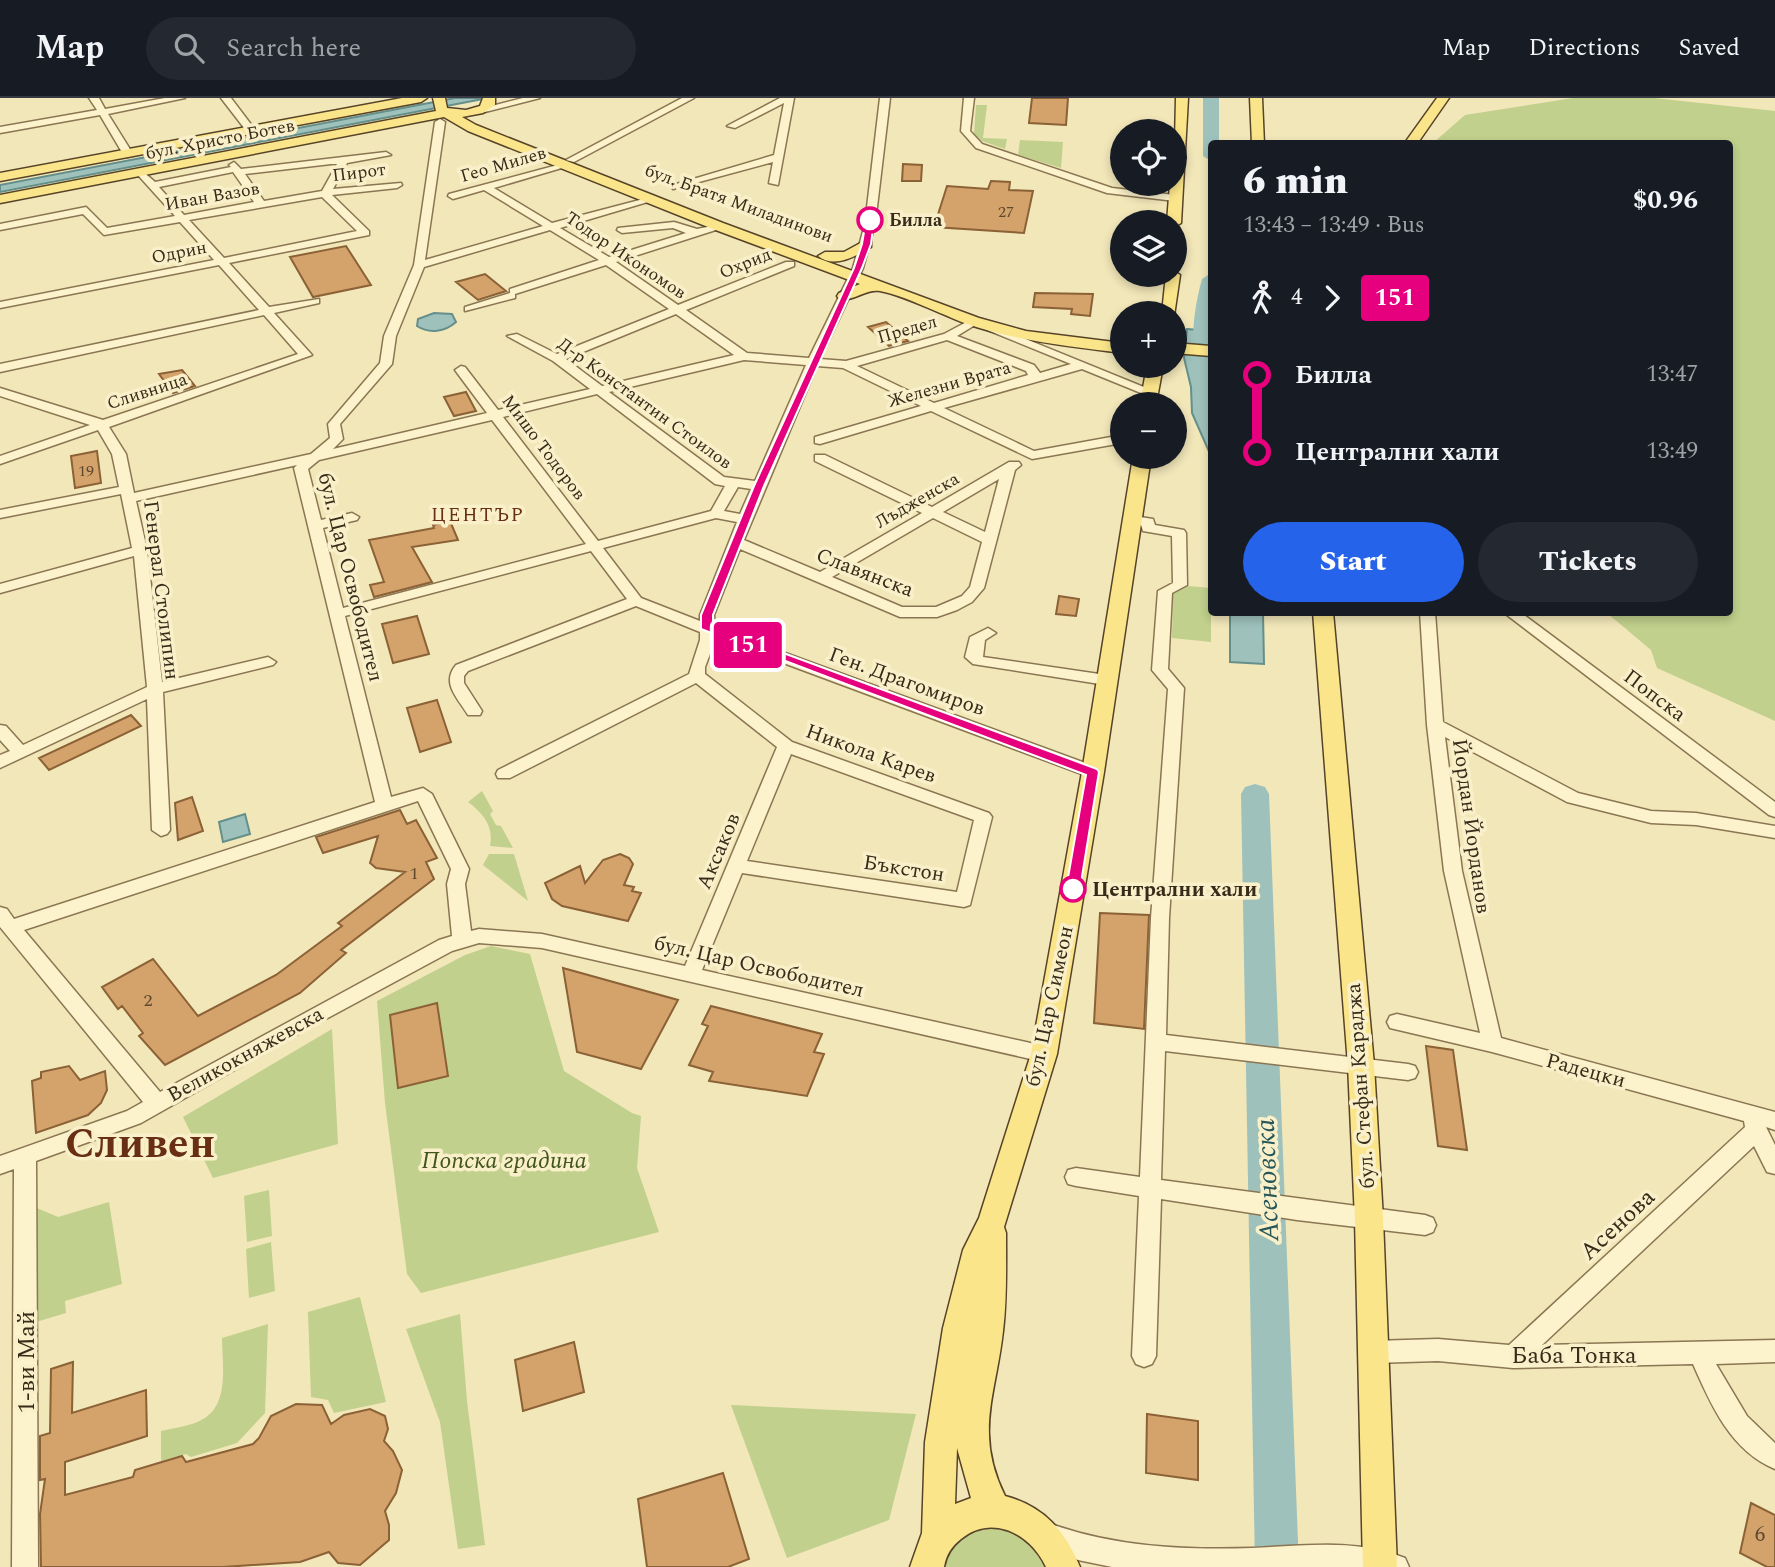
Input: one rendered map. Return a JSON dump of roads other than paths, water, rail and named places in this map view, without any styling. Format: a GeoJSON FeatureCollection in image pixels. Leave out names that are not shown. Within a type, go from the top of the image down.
{"type":"FeatureCollection","features":[{"type":"Feature","properties":{"kind":"main road","name":"бул. Христо Ботев"},"geometry":{"type":"LineString","coordinates":[[0,177],[421,98]]}},
{"type":"Feature","properties":{"kind":"main road"},"geometry":{"type":"LineString","coordinates":[[1175,210],[1182,98]]}},
{"type":"Feature","properties":{"kind":"main road"},"geometry":{"type":"LineString","coordinates":[[1256,98],[1258,140]]}},
{"type":"Feature","properties":{"kind":"main road"},"geometry":{"type":"LineString","coordinates":[[1401,140],[1430,98]]}},
{"type":"Feature","properties":{"kind":"main road"},"geometry":{"type":"LineString","coordinates":[[1413,140],[1443,98]]}},
{"type":"Feature","properties":{"kind":"main road","name":"бул. Христо Ботев"},"geometry":{"type":"LineString","coordinates":[[0,199],[399,122],[442,109],[487,103]]}},
{"type":"Feature","properties":{"kind":"main road","name":"бул. Братя Миладинови"},"geometry":{"type":"LineString","coordinates":[[487,103],[480,118],[488,126],[566,163],[718,226],[985,316],[1064,334],[1110,339]]}},
{"type":"Feature","properties":{"kind":"main road","name":"бул. Братя Миладинови"},"geometry":{"type":"LineString","coordinates":[[442,109],[472,128],[825,256],[884,288],[974,321],[1025,335],[1110,346]]}},
{"type":"Feature","properties":{"kind":"main road"},"geometry":{"type":"LineString","coordinates":[[399,122],[436,120],[472,128]]}},
{"type":"Feature","properties":{"kind":"main road"},"geometry":{"type":"LineString","coordinates":[[825,256],[847,256],[866,244]]}},
{"type":"Feature","properties":{"kind":"main road"},"geometry":{"type":"LineString","coordinates":[[844,296],[865,287],[884,288]]}},
{"type":"Feature","properties":{"kind":"main road"},"geometry":{"type":"LineString","coordinates":[[1187,349],[1208,351]]}},
{"type":"Feature","properties":{"kind":"main road","name":"бул. Цар Симеон"},"geometry":{"type":"LineString","coordinates":[[928,1558],[938,1491],[941,1442],[958,1328],[978,1250],[993,1219],[1044,1055],[1093,772],[1140,469]]}},
{"type":"Feature","properties":{"kind":"main road","name":"бул. Стефан Караджа"},"geometry":{"type":"LineString","coordinates":[[1323,616],[1361,1065],[1385,1565]]}},
{"type":"Feature","properties":{"kind":"main road","name":"бул. Цар Симеон"},"geometry":{"type":"LineString","coordinates":[[993,1219],[988,1332],[973,1412],[971,1450],[980,1485],[994,1509]]}},
{"type":"Feature","properties":{"kind":"main road"},"geometry":{"type":"LineString","coordinates":[[928,1558],[954,1522],[973,1512],[994,1509],[1021,1516],[1045,1533],[1056,1548],[1063,1567]]}},
{"type":"Feature","properties":{"kind":"street"},"geometry":{"type":"LineString","coordinates":[[94,98],[128,154]]}},
{"type":"Feature","properties":{"kind":"street"},"geometry":{"type":"LineString","coordinates":[[0,130],[180,98]]}},
{"type":"Feature","properties":{"kind":"street"},"geometry":{"type":"LineString","coordinates":[[226,98],[251,131]]}},
{"type":"Feature","properties":{"kind":"street"},"geometry":{"type":"LineString","coordinates":[[487,103],[511,103],[535,98]]}},
{"type":"Feature","properties":{"kind":"street","name":"Гео Милев"},"geometry":{"type":"LineString","coordinates":[[453,196],[566,163],[689,98]]}},
{"type":"Feature","properties":{"kind":"street"},"geometry":{"type":"LineString","coordinates":[[732,126],[788,98]]}},
{"type":"Feature","properties":{"kind":"street"},"geometry":{"type":"LineString","coordinates":[[774,183],[788,98]]}},
{"type":"Feature","properties":{"kind":"street"},"geometry":{"type":"LineString","coordinates":[[504,774],[696,676],[708,640],[707,615],[759,486],[856,272],[866,244],[885,98]]}},
{"type":"Feature","properties":{"kind":"street"},"geometry":{"type":"LineString","coordinates":[[959,98],[969,101],[964,133],[968,140],[979,146],[1111,191],[1175,198]]}},
{"type":"Feature","properties":{"kind":"street","name":"бул. Цар Освободител"},"geometry":{"type":"LineString","coordinates":[[384,805],[301,468],[337,439],[334,424],[386,365],[390,336],[419,265],[442,109]]}},
{"type":"Feature","properties":{"kind":"street"},"geometry":{"type":"LineString","coordinates":[[308,139],[324,160]]}},
{"type":"Feature","properties":{"kind":"street"},"geometry":{"type":"LineString","coordinates":[[228,155],[262,206]]}},
{"type":"Feature","properties":{"kind":"street"},"geometry":{"type":"LineString","coordinates":[[151,186],[237,170],[386,155]]}},
{"type":"Feature","properties":{"kind":"street"},"geometry":{"type":"LineString","coordinates":[[677,187],[779,158]]}},
{"type":"Feature","properties":{"kind":"street"},"geometry":{"type":"LineString","coordinates":[[325,194],[343,161]]}},
{"type":"Feature","properties":{"kind":"street"},"geometry":{"type":"LineString","coordinates":[[140,172],[265,312]]}},
{"type":"Feature","properties":{"kind":"street","name":"Пирот"},"geometry":{"type":"LineString","coordinates":[[325,194],[354,188],[397,185]]}},
{"type":"Feature","properties":{"kind":"street","name":"Тодор Икономов"},"geometry":{"type":"LineString","coordinates":[[486,187],[609,262],[744,356]]}},
{"type":"Feature","properties":{"kind":"street","name":"Иван Вазов"},"geometry":{"type":"LineString","coordinates":[[0,227],[86,210],[104,232],[325,194]]}},
{"type":"Feature","properties":{"kind":"street","name":"Одрин"},"geometry":{"type":"LineString","coordinates":[[0,304],[365,233],[325,194]]}},
{"type":"Feature","properties":{"kind":"street"},"geometry":{"type":"LineString","coordinates":[[419,265],[647,198]]}},
{"type":"Feature","properties":{"kind":"street"},"geometry":{"type":"LineString","coordinates":[[622,230],[674,225],[696,233]]}},
{"type":"Feature","properties":{"kind":"street"},"geometry":{"type":"LineString","coordinates":[[469,309],[718,226]]}},
{"type":"Feature","properties":{"kind":"street","name":"Охрид"},"geometry":{"type":"LineString","coordinates":[[557,358],[790,264]]}},
{"type":"Feature","properties":{"kind":"street"},"geometry":{"type":"LineString","coordinates":[[0,368],[315,301]]}},
{"type":"Feature","properties":{"kind":"street","name":"Сливница"},"geometry":{"type":"LineString","coordinates":[[0,460],[306,355],[265,312]]}},
{"type":"Feature","properties":{"kind":"street","name":"Предел"},"geometry":{"type":"LineString","coordinates":[[846,365],[948,336],[974,321]]}},
{"type":"Feature","properties":{"kind":"street","name":"бул. Братя Миладинови"},"geometry":{"type":"LineString","coordinates":[[974,321],[1083,365],[1137,392]]}},
{"type":"Feature","properties":{"kind":"street","name":"Д-р Константин Стоилов"},"geometry":{"type":"LineString","coordinates":[[513,336],[557,358],[720,481],[759,486]]}},
{"type":"Feature","properties":{"kind":"street","name":"Железни Врата"},"geometry":{"type":"LineString","coordinates":[[820,440],[930,406],[1028,380],[1035,375],[1030,369],[948,336]]}},
{"type":"Feature","properties":{"kind":"street"},"geometry":{"type":"LineString","coordinates":[[0,514],[230,477],[744,356],[846,365],[1032,455]]}},
{"type":"Feature","properties":{"kind":"street"},"geometry":{"type":"LineString","coordinates":[[1028,380],[1083,365]]}},
{"type":"Feature","properties":{"kind":"street","name":"Мишо Тодоров"},"geometry":{"type":"LineString","coordinates":[[461,370],[636,601]]}},
{"type":"Feature","properties":{"kind":"street"},"geometry":{"type":"LineString","coordinates":[[0,392],[101,424]]}},
{"type":"Feature","properties":{"kind":"street","name":"Генерал Столипин"},"geometry":{"type":"LineString","coordinates":[[101,424],[119,454],[141,550],[155,689],[162,830]]}},
{"type":"Feature","properties":{"kind":"street","name":"Лъдженска"},"geometry":{"type":"LineString","coordinates":[[820,578],[1032,455],[1110,441]]}},
{"type":"Feature","properties":{"kind":"street"},"geometry":{"type":"LineString","coordinates":[[820,458],[990,540]]}},
{"type":"Feature","properties":{"kind":"street","name":"Славянска"},"geometry":{"type":"LineString","coordinates":[[737,542],[900,612],[937,612],[967,599],[976,588],[1009,468]]}},
{"type":"Feature","properties":{"kind":"street"},"geometry":{"type":"LineString","coordinates":[[716,514],[733,484]]}},
{"type":"Feature","properties":{"kind":"street"},"geometry":{"type":"LineString","coordinates":[[337,614],[716,514],[745,519]]}},
{"type":"Feature","properties":{"kind":"street"},"geometry":{"type":"LineString","coordinates":[[314,525],[352,517]]}},
{"type":"Feature","properties":{"kind":"street"},"geometry":{"type":"LineString","coordinates":[[1134,520],[1148,522],[1148,528],[1179,533],[1181,556],[1180,585],[1165,591],[1160,670],[1176,688],[1160,918],[1158,1042],[1144,1356]]}},
{"type":"Feature","properties":{"kind":"street"},"geometry":{"type":"LineString","coordinates":[[0,589],[141,550]]}},
{"type":"Feature","properties":{"kind":"street"},"geometry":{"type":"LineString","coordinates":[[474,710],[456,683],[456,675],[462,668],[636,601]]}},
{"type":"Feature","properties":{"kind":"street","name":"Ген. Драгомиров"},"geometry":{"type":"LineString","coordinates":[[636,601],[1093,772]]}},
{"type":"Feature","properties":{"kind":"street","name":"Йордан Йорданов"},"geometry":{"type":"LineString","coordinates":[[1427,616],[1435,725],[1459,909],[1493,1044]]}},
{"type":"Feature","properties":{"kind":"street","name":"Попска"},"geometry":{"type":"LineString","coordinates":[[1515,616],[1775,811]]}},
{"type":"Feature","properties":{"kind":"street"},"geometry":{"type":"LineString","coordinates":[[988,633],[978,637],[973,657],[978,661],[1106,680]]}},
{"type":"Feature","properties":{"kind":"street"},"geometry":{"type":"LineString","coordinates":[[0,762],[155,689],[268,662]]}},
{"type":"Feature","properties":{"kind":"street","name":"Никола Карев"},"geometry":{"type":"LineString","coordinates":[[696,676],[786,746],[969,812]]}},
{"type":"Feature","properties":{"kind":"street"},"geometry":{"type":"LineString","coordinates":[[1435,725],[1573,798],[1651,817],[1696,819],[1775,832]]}},
{"type":"Feature","properties":{"kind":"street"},"geometry":{"type":"LineString","coordinates":[[0,730],[20,752]]}},
{"type":"Feature","properties":{"kind":"street","name":"Аксаков"},"geometry":{"type":"LineString","coordinates":[[691,974],[786,746]]}},
{"type":"Feature","properties":{"kind":"street"},"geometry":{"type":"LineString","coordinates":[[157,1104],[6,920],[423,794],[460,869],[456,884],[454,942]]}},
{"type":"Feature","properties":{"kind":"street","name":"Бъкстон"},"geometry":{"type":"LineString","coordinates":[[736,866],[964,901],[984,817],[969,812]]}},
{"type":"Feature","properties":{"kind":"street","name":"бул. Цар Освободител"},"geometry":{"type":"LineString","coordinates":[[454,942],[496,936],[522,938],[1044,1055]]}},
{"type":"Feature","properties":{"kind":"street","name":"Великокняжевска"},"geometry":{"type":"LineString","coordinates":[[0,1165],[106,1129],[157,1104],[313,1015],[454,942]]}},
{"type":"Feature","properties":{"kind":"street","name":"Радецки"},"geometry":{"type":"LineString","coordinates":[[1397,1022],[1493,1044],[1762,1122]]}},
{"type":"Feature","properties":{"kind":"street"},"geometry":{"type":"LineString","coordinates":[[1158,1042],[1408,1072]]}},
{"type":"Feature","properties":{"kind":"street"},"geometry":{"type":"LineString","coordinates":[[1762,1122],[1775,1165]]}},
{"type":"Feature","properties":{"kind":"street","name":"Асенова"},"geometry":{"type":"LineString","coordinates":[[1513,1357],[1762,1122]]}},
{"type":"Feature","properties":{"kind":"street","name":"1-ви Май"},"geometry":{"type":"LineString","coordinates":[[25,1157],[25,1567]]}},
{"type":"Feature","properties":{"kind":"street"},"geometry":{"type":"LineString","coordinates":[[1076,1177],[1297,1210],[1424,1225]]}},
{"type":"Feature","properties":{"kind":"street","name":"Баба Тонка"},"geometry":{"type":"LineString","coordinates":[[1373,1352],[1438,1350],[1513,1357],[1775,1351]]}},
{"type":"Feature","properties":{"kind":"street"},"geometry":{"type":"LineString","coordinates":[[1700,1354],[1724,1406],[1747,1436],[1775,1457]]}},
{"type":"Feature","properties":{"kind":"street"},"geometry":{"type":"LineString","coordinates":[[1045,1533],[1068,1547],[1110,1560],[1185,1562],[1297,1559],[1385,1565]]}},
{"type":"Feature","properties":{"kind":"water"},"geometry":{"type":"Polygon","coordinates":[[[455,98],[488,98],[0,192],[0,185],[455,98]]]}},
{"type":"Feature","properties":{"kind":"water"},"geometry":{"type":"Polygon","coordinates":[[[434,313],[452,314],[456,322],[437,331],[417,326],[418,319],[434,313]]]}},
{"type":"Feature","properties":{"kind":"water"},"geometry":{"type":"Polygon","coordinates":[[[1187,329],[1208,331],[1208,449],[1192,413],[1187,370],[1187,329]]]}},
{"type":"Feature","properties":{"kind":"water"},"geometry":{"type":"Polygon","coordinates":[[[1230,616],[1263,616],[1264,664],[1230,662],[1230,616]]]}},
{"type":"Feature","properties":{"kind":"water"},"geometry":{"type":"Polygon","coordinates":[[[245,814],[250,834],[223,842],[219,822],[245,814]]]}},
{"type":"Feature","properties":{"kind":"waterway","name":"Асеновска"},"geometry":{"type":"LineString","coordinates":[[1211,98],[1211,140]]}},
{"type":"Feature","properties":{"kind":"waterway","name":"Асеновска"},"geometry":{"type":"LineString","coordinates":[[1208,292],[1202,330],[1208,399]]}},
{"type":"Feature","properties":{"kind":"waterway","name":"Асеновска"},"geometry":{"type":"LineString","coordinates":[[1255,794],[1277,1567]]}},
{"type":"Feature","properties":{"kind":"place","name":"Билла"},"geometry":{"type":"Point","coordinates":[870,220]}},
{"type":"Feature","properties":{"kind":"place","name":"Централни хали"},"geometry":{"type":"Point","coordinates":[1073,889]}},
{"type":"Feature","properties":{"kind":"district","name":"ЦЕНТЪР"},"geometry":{"type":"Point","coordinates":[478,514]}},
{"type":"Feature","properties":{"kind":"district","name":"Сливен"},"geometry":{"type":"Point","coordinates":[140,1142]}},
{"type":"Feature","properties":{"kind":"park label","name":"Попска градина"},"geometry":{"type":"Point","coordinates":[504,1160]}}]}
